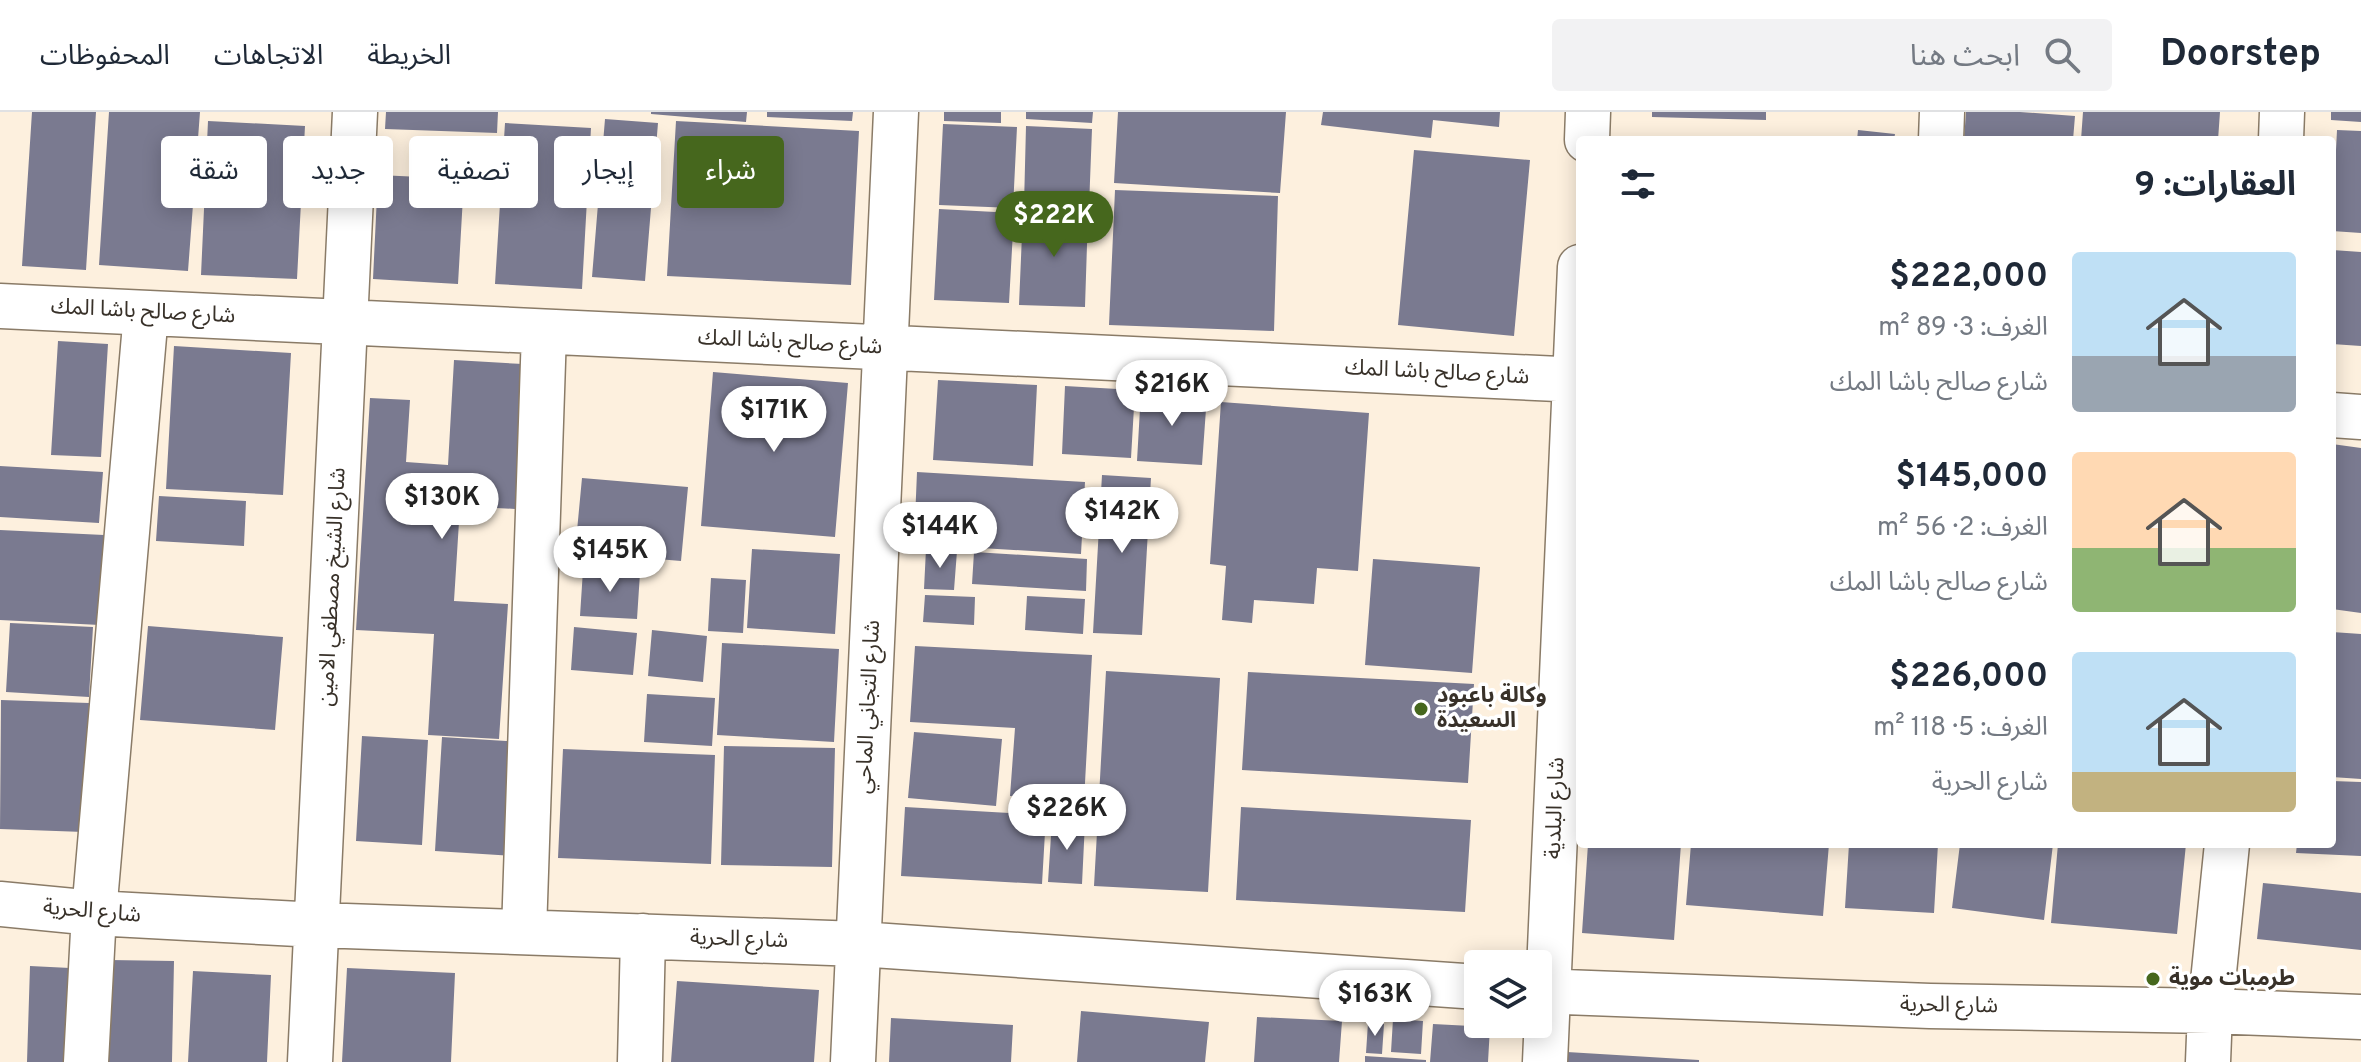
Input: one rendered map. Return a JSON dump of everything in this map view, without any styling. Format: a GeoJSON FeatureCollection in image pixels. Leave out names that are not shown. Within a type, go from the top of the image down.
{"type":"FeatureCollection","features":[{"type":"Feature","properties":{"kind":"street","name":"شارع الشيخ مصطفي الامين"},"geometry":{"type":"LineString","coordinates":[[310,1062],[355,112]]}},
{"type":"Feature","properties":{"kind":"street","name":"شارع التجاني الماحي"},"geometry":{"type":"LineString","coordinates":[[853,1062],[896,112]]}},
{"type":"Feature","properties":{"kind":"street"},"geometry":{"type":"LineString","coordinates":[[1587,136],[1588,112]]}},
{"type":"Feature","properties":{"kind":"street"},"geometry":{"type":"LineString","coordinates":[[1941,136],[1942,112]]}},
{"type":"Feature","properties":{"kind":"street"},"geometry":{"type":"LineString","coordinates":[[2281,136],[2282,112]]}},
{"type":"Feature","properties":{"kind":"street","name":"شارع صالح باشا المك"},"geometry":{"type":"LineString","coordinates":[[0,306],[1576,380]]}},
{"type":"Feature","properties":{"kind":"street"},"geometry":{"type":"LineString","coordinates":[[86,1062],[94,913],[146,313]]}},
{"type":"Feature","properties":{"kind":"street"},"geometry":{"type":"LineString","coordinates":[[524,932],[544,332]]}},
{"type":"Feature","properties":{"kind":"street"},"geometry":{"type":"LineString","coordinates":[[2336,415],[2361,417]]}},
{"type":"Feature","properties":{"kind":"street","name":"شارع البلدية"},"geometry":{"type":"LineString","coordinates":[[1546,950],[1572,650],[1576,434]]}},
{"type":"Feature","properties":{"kind":"street"},"geometry":{"type":"LineString","coordinates":[[2208,1062],[2210,1011],[2227,848]]}},
{"type":"Feature","properties":{"kind":"street","name":"شارع الحرية"},"geometry":{"type":"LineString","coordinates":[[0,904],[94,913],[317,925],[859,944],[1464,986]]}},
{"type":"Feature","properties":{"kind":"street"},"geometry":{"type":"LineString","coordinates":[[640,1062],[643,936]]}},
{"type":"Feature","properties":{"kind":"street","name":"شارع الحرية"},"geometry":{"type":"LineString","coordinates":[[1552,991],[1916,1006],[2361,1017]]}},
{"type":"Feature","properties":{"kind":"street","name":"شارع البلدية"},"geometry":{"type":"LineString","coordinates":[[1544,1038],[1545,1062]]}},
{"type":"Feature","properties":{"kind":"building"},"geometry":{"type":"Polygon","coordinates":[[[32,112],[96,112],[86,270],[22,266],[32,112]]]}},
{"type":"Feature","properties":{"kind":"building"},"geometry":{"type":"Polygon","coordinates":[[[109,112],[200,112],[198,136],[161,136],[161,208],[193,208],[188,271],[99,265],[109,112]]]}},
{"type":"Feature","properties":{"kind":"building"},"geometry":{"type":"Polygon","coordinates":[[[386,112],[498,112],[497,133],[385,129],[386,112]]]}},
{"type":"Feature","properties":{"kind":"building"},"geometry":{"type":"Polygon","coordinates":[[[651,112],[747,112],[746,122],[651,112]]]}},
{"type":"Feature","properties":{"kind":"building"},"geometry":{"type":"Polygon","coordinates":[[[767,112],[853,112],[852,121],[767,117],[767,112]]]}},
{"type":"Feature","properties":{"kind":"building"},"geometry":{"type":"Polygon","coordinates":[[[944,112],[1001,112],[1001,123],[944,121],[944,112]]]}},
{"type":"Feature","properties":{"kind":"building"},"geometry":{"type":"Polygon","coordinates":[[[1026,112],[1093,112],[1092,123],[1026,119],[1026,112]]]}},
{"type":"Feature","properties":{"kind":"building"},"geometry":{"type":"Polygon","coordinates":[[[1118,112],[1286,112],[1280,193],[1114,183],[1118,112]]]}},
{"type":"Feature","properties":{"kind":"building"},"geometry":{"type":"Polygon","coordinates":[[[1323,112],[1500,112],[1499,127],[1433,120],[1431,138],[1321,125],[1323,112]]]}},
{"type":"Feature","properties":{"kind":"building"},"geometry":{"type":"Polygon","coordinates":[[[1652,112],[1766,112],[1766,120],[1652,117],[1652,112]]]}},
{"type":"Feature","properties":{"kind":"building"},"geometry":{"type":"Polygon","coordinates":[[[1966,112],[2075,116],[2073,136],[1964,136],[1966,112]]]}},
{"type":"Feature","properties":{"kind":"building"},"geometry":{"type":"Polygon","coordinates":[[[2083,112],[2220,112],[2218,136],[2081,136],[2083,112]]]}},
{"type":"Feature","properties":{"kind":"building"},"geometry":{"type":"Polygon","coordinates":[[[2331,112],[2361,112],[2361,122],[2331,120],[2331,112]]]}},
{"type":"Feature","properties":{"kind":"building"},"geometry":{"type":"Polygon","coordinates":[[[605,119],[658,123],[657,136],[604,136],[605,119]]]}},
{"type":"Feature","properties":{"kind":"building"},"geometry":{"type":"Polygon","coordinates":[[[208,121],[305,126],[304,136],[283,136],[283,208],[301,208],[297,279],[201,275],[204,208],[267,208],[267,136],[207,136],[208,121]]]}},
{"type":"Feature","properties":{"kind":"building"},"geometry":{"type":"Polygon","coordinates":[[[676,121],[859,131],[851,285],[667,276],[676,121]]]}},
{"type":"Feature","properties":{"kind":"building"},"geometry":{"type":"Polygon","coordinates":[[[505,123],[591,128],[591,136],[554,136],[554,208],[587,208],[582,289],[495,284],[500,208],[538,208],[538,136],[504,136],[505,123]]]}},
{"type":"Feature","properties":{"kind":"building"},"geometry":{"type":"Polygon","coordinates":[[[943,124],[1017,127],[1013,208],[939,205],[943,124]]]}},
{"type":"Feature","properties":{"kind":"building"},"geometry":{"type":"Polygon","coordinates":[[[1026,126],[1092,129],[1089,207],[1024,205],[1026,126]]]}},
{"type":"Feature","properties":{"kind":"building"},"geometry":{"type":"Polygon","coordinates":[[[1858,130],[1895,134],[1895,136],[1857,136],[1858,130]]]}},
{"type":"Feature","properties":{"kind":"building"},"geometry":{"type":"Polygon","coordinates":[[[2337,130],[2361,131],[2361,233],[2336,231],[2337,130]]]}},
{"type":"Feature","properties":{"kind":"building"},"geometry":{"type":"Polygon","coordinates":[[[1414,150],[1530,160],[1514,336],[1398,325],[1414,150]]]}},
{"type":"Feature","properties":{"kind":"building"},"geometry":{"type":"Polygon","coordinates":[[[393,176],[409,176],[409,208],[462,208],[458,284],[373,279],[376,208],[393,208],[393,176]]]}},
{"type":"Feature","properties":{"kind":"building"},"geometry":{"type":"Polygon","coordinates":[[[1115,190],[1278,196],[1274,331],[1109,325],[1115,190]]]}},
{"type":"Feature","properties":{"kind":"building"},"geometry":{"type":"Polygon","coordinates":[[[598,208],[651,208],[645,281],[592,277],[598,208]]]}},
{"type":"Feature","properties":{"kind":"building"},"geometry":{"type":"Polygon","coordinates":[[[939,209],[1014,213],[1009,303],[934,300],[939,209]]]}},
{"type":"Feature","properties":{"kind":"building"},"geometry":{"type":"Polygon","coordinates":[[[1023,211],[1088,214],[1085,307],[1019,305],[1023,211]]]}},
{"type":"Feature","properties":{"kind":"building"},"geometry":{"type":"Polygon","coordinates":[[[2336,250],[2361,252],[2361,346],[2336,344],[2336,250]]]}},
{"type":"Feature","properties":{"kind":"building"},"geometry":{"type":"Polygon","coordinates":[[[58,341],[108,344],[101,457],[51,455],[58,341]]]}},
{"type":"Feature","properties":{"kind":"building"},"geometry":{"type":"Polygon","coordinates":[[[174,346],[291,353],[283,495],[166,489],[174,346]]]}},
{"type":"Feature","properties":{"kind":"building"},"geometry":{"type":"Polygon","coordinates":[[[454,360],[523,364],[515,509],[460,506],[454,601],[508,604],[499,739],[428,735],[434,634],[356,630],[370,398],[410,400],[406,462],[448,465],[454,360]]]}},
{"type":"Feature","properties":{"kind":"building"},"geometry":{"type":"Polygon","coordinates":[[[713,372],[848,383],[835,537],[701,526],[713,372]]]}},
{"type":"Feature","properties":{"kind":"building"},"geometry":{"type":"Polygon","coordinates":[[[938,380],[1037,385],[1033,466],[933,460],[938,380]]]}},
{"type":"Feature","properties":{"kind":"building"},"geometry":{"type":"Polygon","coordinates":[[[1065,386],[1135,390],[1131,458],[1062,454],[1065,386]]]}},
{"type":"Feature","properties":{"kind":"building"},"geometry":{"type":"Polygon","coordinates":[[[1141,391],[1207,395],[1202,465],[1137,461],[1141,391]]]}},
{"type":"Feature","properties":{"kind":"building"},"geometry":{"type":"Polygon","coordinates":[[[1221,402],[1369,413],[1358,571],[1317,568],[1314,604],[1254,600],[1252,623],[1222,620],[1226,566],[1210,564],[1221,402]]]}},
{"type":"Feature","properties":{"kind":"building"},"geometry":{"type":"Polygon","coordinates":[[[2336,445],[2361,448],[2361,613],[2336,610],[2336,445]]]}},
{"type":"Feature","properties":{"kind":"building"},"geometry":{"type":"Polygon","coordinates":[[[0,466],[103,472],[99,523],[0,517],[0,466]]]}},
{"type":"Feature","properties":{"kind":"building"},"geometry":{"type":"Polygon","coordinates":[[[917,472],[1085,482],[1081,554],[914,544],[917,472]]]}},
{"type":"Feature","properties":{"kind":"building"},"geometry":{"type":"Polygon","coordinates":[[[1102,475],[1151,478],[1142,635],[1093,633],[1102,475]]]}},
{"type":"Feature","properties":{"kind":"building"},"geometry":{"type":"Polygon","coordinates":[[[582,478],[688,487],[681,561],[575,552],[582,478]]]}},
{"type":"Feature","properties":{"kind":"building"},"geometry":{"type":"Polygon","coordinates":[[[159,496],[246,501],[244,546],[156,541],[159,496]]]}},
{"type":"Feature","properties":{"kind":"building"},"geometry":{"type":"Polygon","coordinates":[[[0,530],[104,535],[100,625],[0,620],[0,530]]]}},
{"type":"Feature","properties":{"kind":"building"},"geometry":{"type":"Polygon","coordinates":[[[752,549],[840,554],[835,634],[747,628],[752,549]]]}},
{"type":"Feature","properties":{"kind":"building"},"geometry":{"type":"Polygon","coordinates":[[[926,549],[957,551],[954,590],[924,589],[926,549]]]}},
{"type":"Feature","properties":{"kind":"building"},"geometry":{"type":"Polygon","coordinates":[[[974,552],[1087,559],[1086,591],[972,584],[974,552]]]}},
{"type":"Feature","properties":{"kind":"building"},"geometry":{"type":"Polygon","coordinates":[[[1373,559],[1480,567],[1472,673],[1365,665],[1373,559]]]}},
{"type":"Feature","properties":{"kind":"building"},"geometry":{"type":"Polygon","coordinates":[[[583,570],[640,573],[637,619],[580,616],[583,570]]]}},
{"type":"Feature","properties":{"kind":"building"},"geometry":{"type":"Polygon","coordinates":[[[711,578],[746,580],[743,633],[708,631],[711,578]]]}},
{"type":"Feature","properties":{"kind":"building"},"geometry":{"type":"Polygon","coordinates":[[[925,595],[975,597],[974,625],[923,622],[925,595]]]}},
{"type":"Feature","properties":{"kind":"building"},"geometry":{"type":"Polygon","coordinates":[[[1027,596],[1085,599],[1083,634],[1025,630],[1027,596]]]}},
{"type":"Feature","properties":{"kind":"building"},"geometry":{"type":"Polygon","coordinates":[[[10,623],[93,627],[89,697],[6,692],[10,623]]]}},
{"type":"Feature","properties":{"kind":"building"},"geometry":{"type":"Polygon","coordinates":[[[148,626],[283,637],[275,730],[140,720],[148,626]]]}},
{"type":"Feature","properties":{"kind":"building"},"geometry":{"type":"Polygon","coordinates":[[[574,627],[637,633],[633,675],[571,670],[574,627]]]}},
{"type":"Feature","properties":{"kind":"building"},"geometry":{"type":"Polygon","coordinates":[[[652,630],[707,636],[703,682],[648,676],[652,630]]]}},
{"type":"Feature","properties":{"kind":"building"},"geometry":{"type":"Polygon","coordinates":[[[2336,632],[2361,634],[2361,779],[2336,777],[2336,632]]]}},
{"type":"Feature","properties":{"kind":"building"},"geometry":{"type":"Polygon","coordinates":[[[722,643],[839,649],[834,742],[717,735],[722,643]]]}},
{"type":"Feature","properties":{"kind":"building"},"geometry":{"type":"Polygon","coordinates":[[[915,646],[1092,655],[1084,801],[1010,796],[1015,728],[910,722],[915,646]]]}},
{"type":"Feature","properties":{"kind":"building"},"geometry":{"type":"Polygon","coordinates":[[[1106,671],[1220,678],[1208,892],[1094,886],[1106,671]]]}},
{"type":"Feature","properties":{"kind":"building"},"geometry":{"type":"Polygon","coordinates":[[[1248,672],[1474,684],[1468,783],[1242,770],[1248,672]]]}},
{"type":"Feature","properties":{"kind":"building"},"geometry":{"type":"Polygon","coordinates":[[[647,694],[715,698],[712,746],[644,742],[647,694]]]}},
{"type":"Feature","properties":{"kind":"building"},"geometry":{"type":"Polygon","coordinates":[[[1,700],[89,703],[84,832],[0,829],[1,700]]]}},
{"type":"Feature","properties":{"kind":"building"},"geometry":{"type":"Polygon","coordinates":[[[914,732],[1002,739],[996,806],[908,798],[914,732]]]}},
{"type":"Feature","properties":{"kind":"building"},"geometry":{"type":"Polygon","coordinates":[[[362,736],[428,740],[422,845],[356,841],[362,736]]]}},
{"type":"Feature","properties":{"kind":"building"},"geometry":{"type":"Polygon","coordinates":[[[442,737],[522,742],[515,856],[435,851],[442,737]]]}},
{"type":"Feature","properties":{"kind":"building"},"geometry":{"type":"Polygon","coordinates":[[[724,746],[835,748],[832,867],[721,865],[724,746]]]}},
{"type":"Feature","properties":{"kind":"building"},"geometry":{"type":"Polygon","coordinates":[[[563,749],[715,755],[711,864],[558,858],[563,749]]]}},
{"type":"Feature","properties":{"kind":"building"},"geometry":{"type":"Polygon","coordinates":[[[2336,781],[2361,782],[2361,856],[2296,853],[2297,848],[2336,848],[2336,781]]]}},
{"type":"Feature","properties":{"kind":"building"},"geometry":{"type":"Polygon","coordinates":[[[905,807],[1046,815],[1042,884],[901,876],[905,807]]]}},
{"type":"Feature","properties":{"kind":"building"},"geometry":{"type":"Polygon","coordinates":[[[1241,807],[1471,820],[1465,912],[1236,900],[1241,807]]]}},
{"type":"Feature","properties":{"kind":"building"},"geometry":{"type":"Polygon","coordinates":[[[1052,820],[1085,822],[1082,884],[1048,882],[1052,820]]]}},
{"type":"Feature","properties":{"kind":"building"},"geometry":{"type":"Polygon","coordinates":[[[1588,848],[1681,848],[1674,940],[1582,933],[1588,848]]]}},
{"type":"Feature","properties":{"kind":"building"},"geometry":{"type":"Polygon","coordinates":[[[1691,848],[1829,848],[1823,916],[1686,905],[1691,848]]]}},
{"type":"Feature","properties":{"kind":"building"},"geometry":{"type":"Polygon","coordinates":[[[1849,848],[1938,848],[1934,913],[1845,908],[1849,848]]]}},
{"type":"Feature","properties":{"kind":"building"},"geometry":{"type":"Polygon","coordinates":[[[1960,848],[2053,848],[2044,920],[1952,908],[1960,848]]]}},
{"type":"Feature","properties":{"kind":"building"},"geometry":{"type":"Polygon","coordinates":[[[2058,848],[2186,848],[2177,934],[2051,923],[2058,848]]]}},
{"type":"Feature","properties":{"kind":"building"},"geometry":{"type":"Polygon","coordinates":[[[2263,883],[2361,893],[2361,950],[2257,939],[2263,883]]]}},
{"type":"Feature","properties":{"kind":"building"},"geometry":{"type":"Polygon","coordinates":[[[110,960],[174,961],[172,1062],[108,1062],[110,960]]]}},
{"type":"Feature","properties":{"kind":"building"},"geometry":{"type":"Polygon","coordinates":[[[30,966],[70,968],[66,1062],[27,1062],[30,966]]]}},
{"type":"Feature","properties":{"kind":"building"},"geometry":{"type":"Polygon","coordinates":[[[347,968],[455,973],[451,1062],[342,1062],[347,968]]]}},
{"type":"Feature","properties":{"kind":"building"},"geometry":{"type":"Polygon","coordinates":[[[193,971],[271,975],[267,1062],[188,1062],[193,971]]]}},
{"type":"Feature","properties":{"kind":"building"},"geometry":{"type":"Polygon","coordinates":[[[677,981],[819,990],[814,1062],[671,1062],[677,981]]]}},
{"type":"Feature","properties":{"kind":"building"},"geometry":{"type":"Polygon","coordinates":[[[1081,1011],[1209,1022],[1205,1062],[1077,1062],[1081,1011]]]}},
{"type":"Feature","properties":{"kind":"building"},"geometry":{"type":"Polygon","coordinates":[[[1257,1017],[1342,1021],[1339,1062],[1254,1062],[1257,1017]]]}},
{"type":"Feature","properties":{"kind":"building"},"geometry":{"type":"Polygon","coordinates":[[[891,1018],[1013,1025],[1011,1062],[889,1062],[891,1018]]]}},
{"type":"Feature","properties":{"kind":"building"},"geometry":{"type":"Polygon","coordinates":[[[1393,1019],[1423,1021],[1421,1054],[1391,1052],[1393,1019]]]}},
{"type":"Feature","properties":{"kind":"building"},"geometry":{"type":"Polygon","coordinates":[[[1368,1023],[1384,1024],[1382,1054],[1366,1053],[1368,1023]]]}},
{"type":"Feature","properties":{"kind":"building"},"geometry":{"type":"Polygon","coordinates":[[[1433,1024],[1464,1026],[1464,1038],[1489,1038],[1488,1062],[1430,1062],[1433,1024]]]}},
{"type":"Feature","properties":{"kind":"building"},"geometry":{"type":"Polygon","coordinates":[[[1567,1052],[1699,1060],[1699,1062],[1567,1062],[1567,1052]]]}},
{"type":"Feature","properties":{"kind":"building"},"geometry":{"type":"Polygon","coordinates":[[[1365,1056],[1426,1060],[1426,1062],[1365,1062],[1365,1056]]]}},
{"type":"Feature","properties":{"kind":"place","name":"وكالة باعبود السعيدة"},"geometry":{"type":"Point","coordinates":[1421,709]}},
{"type":"Feature","properties":{"kind":"place","name":"طرمبات موية"},"geometry":{"type":"Point","coordinates":[2153,979]}}]}
